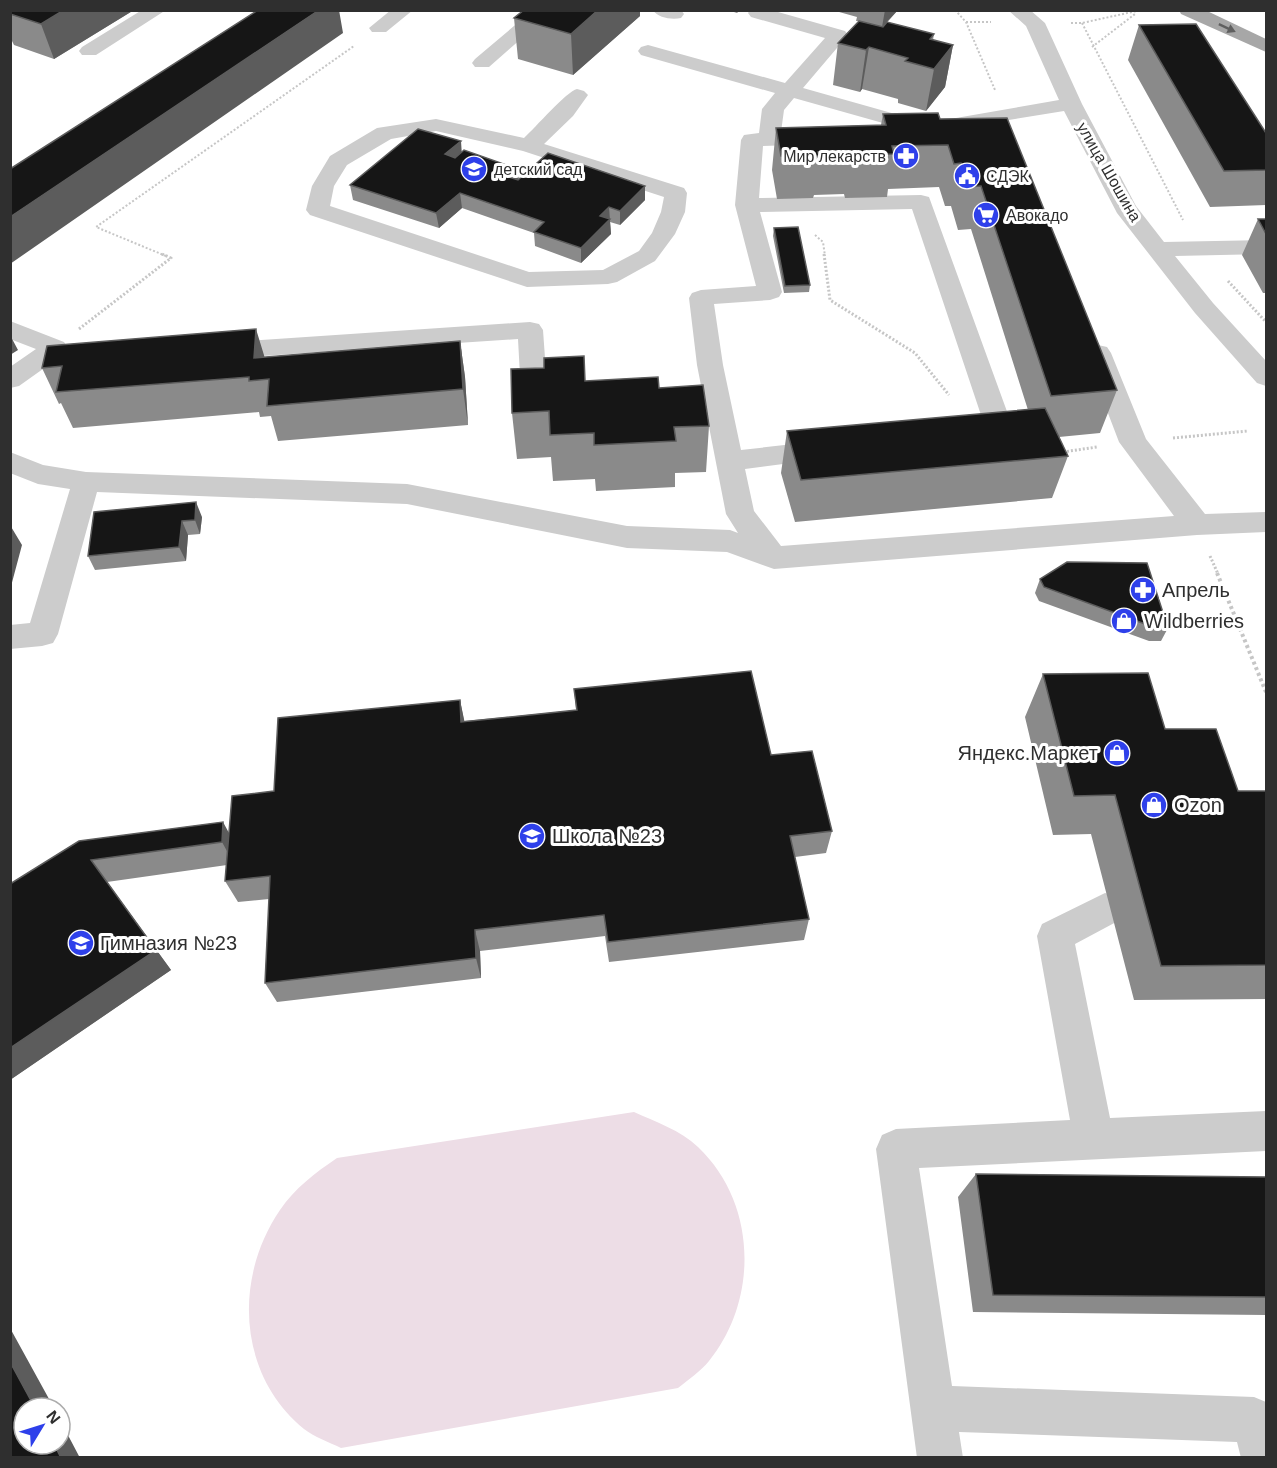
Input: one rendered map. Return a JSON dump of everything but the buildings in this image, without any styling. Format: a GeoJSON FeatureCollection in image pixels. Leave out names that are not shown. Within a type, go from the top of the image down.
{"type":"FeatureCollection","features":[{"type":"Feature","properties":{"kind":"main road"},"geometry":{"type":"LineString","coordinates":[[1188,10],[1266,46]]}},
{"type":"Feature","properties":{"kind":"main road"},"geometry":{"type":"LineString","coordinates":[[1223,10],[1266,28]]}},
{"type":"Feature","properties":{"kind":"street"},"geometry":{"type":"LineString","coordinates":[[89,51],[157,10]]}},
{"type":"Feature","properties":{"kind":"street"},"geometry":{"type":"LineString","coordinates":[[380,28],[404,10]]}},
{"type":"Feature","properties":{"kind":"street"},"geometry":{"type":"LineString","coordinates":[[482,63],[545,10]]}},
{"type":"Feature","properties":{"kind":"street"},"geometry":{"type":"LineString","coordinates":[[760,10],[758,13],[838,35],[773,109],[769,139]]}},
{"type":"Feature","properties":{"kind":"street","name":"улица Шошина"},"geometry":{"type":"LineString","coordinates":[[1032,14],[1071,104],[1125,208],[1204,308],[1266,377]]}},
{"type":"Feature","properties":{"kind":"street"},"geometry":{"type":"LineString","coordinates":[[648,51],[922,129]]}},
{"type":"Feature","properties":{"kind":"street"},"geometry":{"type":"LineString","coordinates":[[529,146],[578,95]]}},
{"type":"Feature","properties":{"kind":"street"},"geometry":{"type":"LineString","coordinates":[[871,134],[1009,125],[1071,104]]}},
{"type":"Feature","properties":{"kind":"street"},"geometry":{"type":"LineString","coordinates":[[436,125],[529,146],[676,193],[673,212],[663,234],[647,255],[608,277],[527,280],[318,210],[323,186],[338,161],[385,133],[436,125]]}},
{"type":"Feature","properties":{"kind":"street"},"geometry":{"type":"LineString","coordinates":[[774,558],[740,514],[729,461],[708,414],[710,365],[701,298],[770,292],[747,205],[752,140],[837,136]]}},
{"type":"Feature","properties":{"kind":"street"},"geometry":{"type":"LineString","coordinates":[[747,205],[921,202],[999,428],[940,435]]}},
{"type":"Feature","properties":{"kind":"street"},"geometry":{"type":"LineString","coordinates":[[1157,249],[1266,247]]}},
{"type":"Feature","properties":{"kind":"street"},"geometry":{"type":"LineString","coordinates":[[10,329],[79,361]]}},
{"type":"Feature","properties":{"kind":"street"},"geometry":{"type":"LineString","coordinates":[[198,353],[530,330],[534,394],[581,399]]}},
{"type":"Feature","properties":{"kind":"street"},"geometry":{"type":"LineString","coordinates":[[1090,333],[1133,442],[1197,525]]}},
{"type":"Feature","properties":{"kind":"street"},"geometry":{"type":"LineString","coordinates":[[10,380],[55,348]]}},
{"type":"Feature","properties":{"kind":"street"},"geometry":{"type":"LineString","coordinates":[[729,461],[858,445]]}},
{"type":"Feature","properties":{"kind":"street"},"geometry":{"type":"LineString","coordinates":[[10,462],[38,474],[86,482],[407,494],[627,537],[730,541],[774,558],[1197,525],[1266,522]]}},
{"type":"Feature","properties":{"kind":"street"},"geometry":{"type":"LineString","coordinates":[[10,637],[42,634],[86,482]]}},
{"type":"Feature","properties":{"kind":"street"},"geometry":{"type":"LineString","coordinates":[[1094,1139],[1055,936],[1105,909]]}},
{"type":"Feature","properties":{"kind":"street"},"geometry":{"type":"LineString","coordinates":[[940,1458],[896,1149],[1266,1131]]}},
{"type":"Feature","properties":{"kind":"street"},"geometry":{"type":"LineString","coordinates":[[932,1408],[1254,1420],[1264,1458]]}},
{"type":"Feature","properties":{"kind":"path"},"geometry":{"type":"LineString","coordinates":[[956,10],[966,22],[1009,125]]}},
{"type":"Feature","properties":{"kind":"path"},"geometry":{"type":"LineString","coordinates":[[1092,47],[1140,10]]}},
{"type":"Feature","properties":{"kind":"path"},"geometry":{"type":"LineString","coordinates":[[1064,23],[1082,23],[1136,13]]}},
{"type":"Feature","properties":{"kind":"path"},"geometry":{"type":"LineString","coordinates":[[966,22],[996,22]]}},
{"type":"Feature","properties":{"kind":"path"},"geometry":{"type":"LineString","coordinates":[[1082,23],[1092,47],[1198,249],[1266,322]]}},
{"type":"Feature","properties":{"kind":"path"},"geometry":{"type":"LineString","coordinates":[[55,348],[171,258],[96,227],[380,28]]}},
{"type":"Feature","properties":{"kind":"path"},"geometry":{"type":"LineString","coordinates":[[777,205],[823,242],[830,300],[915,353],[951,398],[1021,444],[1056,453],[1133,442],[1248,431]]}},
{"type":"Feature","properties":{"kind":"path"},"geometry":{"type":"LineString","coordinates":[[1197,525],[1266,692]]}},
{"type":"Feature","properties":{"kind":"shaded area"},"geometry":{"type":"Polygon","coordinates":[[[634,1112],[676,1131],[698,1147],[717,1170],[732,1195],[741,1223],[744,1252],[743,1281],[737,1309],[725,1336],[709,1361],[694,1375],[678,1388],[341,1448],[308,1432],[282,1407],[266,1382],[255,1354],[250,1325],[250,1295],[255,1266],[265,1237],[280,1210],[306,1181],[337,1158],[634,1112]]]}},
{"type":"Feature","properties":{"kind":"place","name":"Мир лекарств"},"geometry":{"type":"Point","coordinates":[906,156]}},
{"type":"Feature","properties":{"kind":"place","name":"детский сад"},"geometry":{"type":"Point","coordinates":[474,169]}},
{"type":"Feature","properties":{"kind":"place","name":"СДЭК"},"geometry":{"type":"Point","coordinates":[967,176]}},
{"type":"Feature","properties":{"kind":"place","name":"Авокадо"},"geometry":{"type":"Point","coordinates":[986,215]}},
{"type":"Feature","properties":{"kind":"place","name":"Апрель"},"geometry":{"type":"Point","coordinates":[1143,590]}},
{"type":"Feature","properties":{"kind":"place","name":"Wildberries"},"geometry":{"type":"Point","coordinates":[1124,621]}},
{"type":"Feature","properties":{"kind":"place","name":"Яндекс.Маркет"},"geometry":{"type":"Point","coordinates":[1117,753]}},
{"type":"Feature","properties":{"kind":"place","name":"Ozon"},"geometry":{"type":"Point","coordinates":[1154,805]}},
{"type":"Feature","properties":{"kind":"place","name":"Школа №23"},"geometry":{"type":"Point","coordinates":[532,836]}},
{"type":"Feature","properties":{"kind":"place","name":"Гимназия №23"},"geometry":{"type":"Point","coordinates":[81,943]}}]}
